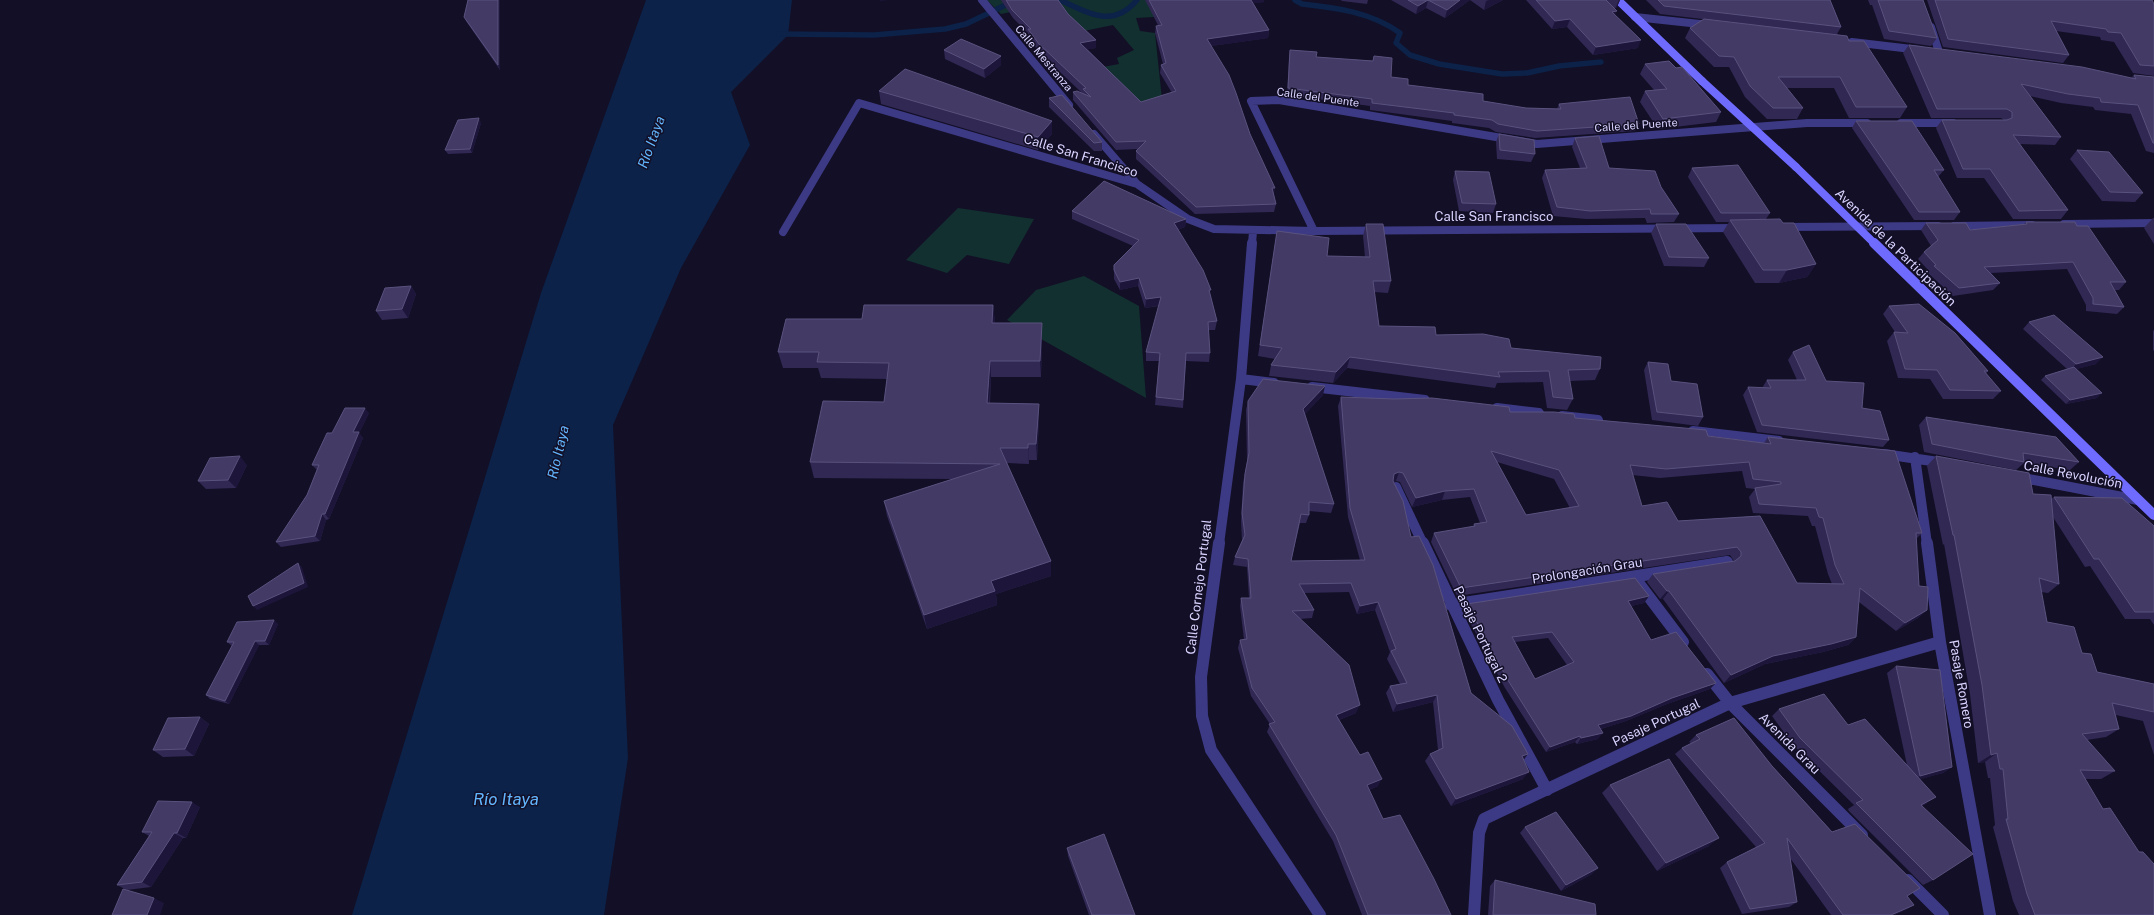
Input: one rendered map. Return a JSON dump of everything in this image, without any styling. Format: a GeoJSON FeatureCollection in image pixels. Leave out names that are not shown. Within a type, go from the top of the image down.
{"type":"FeatureCollection","features":[{"type":"Feature","properties":{"kind":"main road","name":"Avenida de la Participación"},"geometry":{"type":"LineString","coordinates":[[1618,0],[1702,81],[1796,167],[2154,515]]}},
{"type":"Feature","properties":{"kind":"street","name":"Calle Mestranza"},"geometry":{"type":"LineString","coordinates":[[984,1],[1072,108]]}},
{"type":"Feature","properties":{"kind":"street"},"geometry":{"type":"LineString","coordinates":[[1636,17],[1721,27]]}},
{"type":"Feature","properties":{"kind":"street"},"geometry":{"type":"LineString","coordinates":[[1846,41],[1943,52],[1929,22]]}},
{"type":"Feature","properties":{"kind":"street","name":"Calle del Puente"},"geometry":{"type":"LineString","coordinates":[[1314,231],[1252,102],[1279,100],[1537,144],[1807,123],[1877,123]]}},
{"type":"Feature","properties":{"kind":"street","name":"Calle San Francisco"},"geometry":{"type":"LineString","coordinates":[[783,232],[859,103],[1137,184],[1188,219],[1214,229],[1253,231],[1314,231],[1745,228]]}},
{"type":"Feature","properties":{"kind":"street"},"geometry":{"type":"LineString","coordinates":[[1893,123],[1962,123]]}},
{"type":"Feature","properties":{"kind":"street"},"geometry":{"type":"LineString","coordinates":[[1088,126],[1137,184]]}},
{"type":"Feature","properties":{"kind":"street"},"geometry":{"type":"LineString","coordinates":[[1777,227],[2154,223]]}},
{"type":"Feature","properties":{"kind":"street","name":"Calle Cornejo Portugal"},"geometry":{"type":"LineString","coordinates":[[1253,231],[1240,379],[1201,677],[1202,716],[1211,750],[1320,915]]}},
{"type":"Feature","properties":{"kind":"street"},"geometry":{"type":"LineString","coordinates":[[1240,379],[1288,384]]}},
{"type":"Feature","properties":{"kind":"street"},"geometry":{"type":"LineString","coordinates":[[1304,386],[1439,402]]}},
{"type":"Feature","properties":{"kind":"street"},"geometry":{"type":"LineString","coordinates":[[1487,407],[1606,421]]}},
{"type":"Feature","properties":{"kind":"street"},"geometry":{"type":"LineString","coordinates":[[1685,430],[1788,442]]}},
{"type":"Feature","properties":{"kind":"street"},"geometry":{"type":"LineString","coordinates":[[1876,453],[1915,457],[1954,465]]}},
{"type":"Feature","properties":{"kind":"street","name":"Pasaje Romero"},"geometry":{"type":"LineString","coordinates":[[1915,457],[1940,642],[1990,915]]}},
{"type":"Feature","properties":{"kind":"street","name":"Calle Revolución"},"geometry":{"type":"LineString","coordinates":[[2008,475],[2138,500]]}},
{"type":"Feature","properties":{"kind":"street","name":"Pasaje Portugal 2"},"geometry":{"type":"LineString","coordinates":[[1396,487],[1451,605],[1498,700],[1547,790]]}},
{"type":"Feature","properties":{"kind":"street","name":"Prolongación Grau"},"geometry":{"type":"LineString","coordinates":[[1451,605],[1726,562]]}},
{"type":"Feature","properties":{"kind":"street"},"geometry":{"type":"LineString","coordinates":[[1634,577],[1691,653]]}},
{"type":"Feature","properties":{"kind":"street","name":"Pasaje Portugal"},"geometry":{"type":"LineString","coordinates":[[1474,915],[1479,833],[1484,819],[1730,703],[1940,642]]}},
{"type":"Feature","properties":{"kind":"street","name":"Avenida Grau"},"geometry":{"type":"LineString","coordinates":[[1701,665],[1730,703],[1870,842]]}},
{"type":"Feature","properties":{"kind":"street"},"geometry":{"type":"LineString","coordinates":[[1898,870],[1943,915]]}},
{"type":"Feature","properties":{"kind":"green space"},"geometry":{"type":"Polygon","coordinates":[[[987,0],[1154,0],[1154,17],[1136,18],[1140,31],[1155,33],[1164,118],[1149,108],[1145,101],[1130,104],[1097,68],[1119,64],[1117,58],[1134,50],[1113,25],[1079,32],[1040,6],[1001,14],[987,0]]]}},
{"type":"Feature","properties":{"kind":"green space"},"geometry":{"type":"Polygon","coordinates":[[[958,208],[1034,219],[1009,264],[967,255],[947,273],[906,260],[958,208]]]}},
{"type":"Feature","properties":{"kind":"green space"},"geometry":{"type":"Polygon","coordinates":[[[1084,276],[1139,306],[1146,398],[1007,320],[1036,290],[1084,276]]]}},
{"type":"Feature","properties":{"kind":"water","name":"Río Itaya"},"geometry":{"type":"Polygon","coordinates":[[[646,0],[792,0],[788,35],[731,92],[750,145],[681,268],[613,425],[628,758],[604,915],[352,915],[541,293],[646,0]]]}},
{"type":"Feature","properties":{"kind":"building"},"geometry":{"type":"Polygon","coordinates":[[[468,0],[498,0],[498,65],[464,17],[468,0]]]}},
{"type":"Feature","properties":{"kind":"building"},"geometry":{"type":"Polygon","coordinates":[[[1006,0],[1058,0],[1068,14],[1096,40],[1080,43],[1141,102],[1176,91],[1161,65],[1166,63],[1156,26],[1162,25],[1149,0],[1251,0],[1269,30],[1207,39],[1229,75],[1250,134],[1275,188],[1272,188],[1276,204],[1196,207],[1136,151],[1146,141],[1116,142],[1073,92],[1077,91],[1091,97],[1083,89],[1086,88],[1039,44],[1028,29],[1031,29],[1012,10],[1006,0]]]}},
{"type":"Feature","properties":{"kind":"building"},"geometry":{"type":"Polygon","coordinates":[[[1408,0],[1428,0],[1418,6],[1408,0]]]}},
{"type":"Feature","properties":{"kind":"building"},"geometry":{"type":"Polygon","coordinates":[[[1428,0],[1460,0],[1447,10],[1428,0]]]}},
{"type":"Feature","properties":{"kind":"building"},"geometry":{"type":"Polygon","coordinates":[[[1536,0],[1606,0],[1617,11],[1612,12],[1641,40],[1596,47],[1570,19],[1555,21],[1536,0]]]}},
{"type":"Feature","properties":{"kind":"building"},"geometry":{"type":"Polygon","coordinates":[[[1658,0],[1830,0],[1841,27],[1664,6],[1658,0]]]}},
{"type":"Feature","properties":{"kind":"building"},"geometry":{"type":"Polygon","coordinates":[[[1878,0],[1923,0],[1937,38],[1889,31],[1878,0]]]}},
{"type":"Feature","properties":{"kind":"building"},"geometry":{"type":"Polygon","coordinates":[[[1935,0],[2152,0],[2154,4],[2154,66],[2140,65],[2121,33],[2108,32],[2106,29],[2051,21],[2069,55],[1948,39],[1935,0]]]}},
{"type":"Feature","properties":{"kind":"building"},"geometry":{"type":"Polygon","coordinates":[[[1704,19],[1847,36],[1849,41],[1864,41],[1907,107],[1856,107],[1840,77],[1778,77],[1803,108],[1773,108],[1750,86],[1734,57],[1719,56],[1690,28],[1704,19]]]}},
{"type":"Feature","properties":{"kind":"building"},"geometry":{"type":"Polygon","coordinates":[[[961,39],[1001,56],[984,69],[944,50],[961,39]]]}},
{"type":"Feature","properties":{"kind":"building"},"geometry":{"type":"Polygon","coordinates":[[[1909,45],[2082,67],[2136,79],[2134,75],[2154,77],[2154,143],[2138,105],[2101,102],[2100,98],[2068,94],[2021,84],[2061,137],[2013,135],[2068,210],[2019,211],[1990,169],[1963,169],[1942,120],[2007,120],[2012,118],[2012,112],[2007,109],[1937,109],[1909,45]]]}},
{"type":"Feature","properties":{"kind":"building"},"geometry":{"type":"Polygon","coordinates":[[[1290,50],[1317,52],[1316,57],[1373,61],[1374,56],[1392,58],[1391,77],[1408,79],[1408,85],[1483,94],[1483,101],[1526,108],[1561,109],[1559,104],[1630,97],[1639,124],[1537,131],[1498,124],[1492,120],[1454,115],[1454,113],[1372,103],[1372,99],[1288,88],[1290,50]]]}},
{"type":"Feature","properties":{"kind":"building"},"geometry":{"type":"Polygon","coordinates":[[[1669,61],[1676,68],[1682,67],[1721,112],[1663,119],[1645,91],[1667,89],[1645,64],[1669,61]]]}},
{"type":"Feature","properties":{"kind":"building"},"geometry":{"type":"Polygon","coordinates":[[[905,69],[1052,121],[1038,137],[879,91],[905,69]]]}},
{"type":"Feature","properties":{"kind":"building"},"geometry":{"type":"Polygon","coordinates":[[[1062,95],[1102,142],[1094,143],[1049,98],[1062,95]]]}},
{"type":"Feature","properties":{"kind":"building"},"geometry":{"type":"Polygon","coordinates":[[[479,118],[470,149],[445,150],[458,120],[479,118]]]}},
{"type":"Feature","properties":{"kind":"building"},"geometry":{"type":"Polygon","coordinates":[[[1856,121],[1912,121],[1944,170],[1934,170],[1960,212],[1919,212],[1856,121]]]}},
{"type":"Feature","properties":{"kind":"building"},"geometry":{"type":"Polygon","coordinates":[[[1499,134],[1534,140],[1535,154],[1500,150],[1499,134]]]}},
{"type":"Feature","properties":{"kind":"building"},"geometry":{"type":"Polygon","coordinates":[[[1599,136],[1609,168],[1655,171],[1661,187],[1679,214],[1651,214],[1650,209],[1590,211],[1557,207],[1545,170],[1587,168],[1575,138],[1599,136]]]}},
{"type":"Feature","properties":{"kind":"building"},"geometry":{"type":"Polygon","coordinates":[[[2077,150],[2109,152],[2143,193],[2110,192],[2077,150]]]}},
{"type":"Feature","properties":{"kind":"building"},"geometry":{"type":"Polygon","coordinates":[[[1738,165],[1770,213],[1721,213],[1692,168],[1738,165]]]}},
{"type":"Feature","properties":{"kind":"building"},"geometry":{"type":"Polygon","coordinates":[[[1455,171],[1489,172],[1496,204],[1462,203],[1455,171]]]}},
{"type":"Feature","properties":{"kind":"building"},"geometry":{"type":"Polygon","coordinates":[[[1104,181],[1186,219],[1174,223],[1203,270],[1211,290],[1209,290],[1217,321],[1208,322],[1210,353],[1186,353],[1183,400],[1156,397],[1160,353],[1146,352],[1161,297],[1146,299],[1139,278],[1120,282],[1114,270],[1114,265],[1139,240],[1072,211],[1104,181]]]}},
{"type":"Feature","properties":{"kind":"building"},"geometry":{"type":"Polygon","coordinates":[[[1780,219],[1783,223],[1794,223],[1816,264],[1787,270],[1763,270],[1730,220],[1780,219]]]}},
{"type":"Feature","properties":{"kind":"building"},"geometry":{"type":"Polygon","coordinates":[[[2026,222],[2075,222],[2077,226],[2088,226],[2126,282],[2110,282],[2124,307],[2093,304],[2093,298],[2073,262],[1984,267],[2000,283],[1959,288],[1934,266],[1936,265],[1924,252],[1938,240],[1926,223],[1966,223],[1970,230],[2027,224],[2026,222]]]}},
{"type":"Feature","properties":{"kind":"building"},"geometry":{"type":"Polygon","coordinates":[[[1366,224],[1383,224],[1391,281],[1373,281],[1379,326],[1435,327],[1436,335],[1483,334],[1509,339],[1511,348],[1601,357],[1600,369],[1568,370],[1573,399],[1553,397],[1549,371],[1498,372],[1500,377],[1350,357],[1336,372],[1271,365],[1282,348],[1260,345],[1277,231],[1329,238],[1327,256],[1370,257],[1366,224]]]}},
{"type":"Feature","properties":{"kind":"building"},"geometry":{"type":"Polygon","coordinates":[[[1656,224],[1686,224],[1709,258],[1669,257],[1656,224]]]}},
{"type":"Feature","properties":{"kind":"building"},"geometry":{"type":"Polygon","coordinates":[[[411,286],[402,309],[376,311],[385,288],[411,286]]]}},
{"type":"Feature","properties":{"kind":"building"},"geometry":{"type":"Polygon","coordinates":[[[1919,304],[1955,333],[1988,371],[1984,371],[2001,391],[1950,390],[1937,370],[1905,369],[1894,332],[1908,333],[1889,306],[1919,304]]]}},
{"type":"Feature","properties":{"kind":"building"},"geometry":{"type":"Polygon","coordinates":[[[864,305],[993,305],[992,323],[1042,323],[1040,361],[990,361],[987,403],[1039,404],[1036,444],[1028,444],[1028,448],[1000,448],[1051,561],[991,581],[995,591],[924,615],[884,501],[1000,464],[810,462],[823,401],[884,402],[889,363],[817,362],[819,352],[778,352],[786,319],[862,319],[864,305]]]}},
{"type":"Feature","properties":{"kind":"building"},"geometry":{"type":"Polygon","coordinates":[[[2054,315],[2103,357],[2076,364],[2029,322],[2054,315]]]}},
{"type":"Feature","properties":{"kind":"building"},"geometry":{"type":"Polygon","coordinates":[[[1809,345],[1826,381],[1864,383],[1862,408],[1880,411],[1889,440],[1762,425],[1748,387],[1771,388],[1767,380],[1806,380],[1793,352],[1809,345]]]}},
{"type":"Feature","properties":{"kind":"building"},"geometry":{"type":"Polygon","coordinates":[[[1648,362],[1668,364],[1671,381],[1697,384],[1703,417],[1657,412],[1648,362]]]}},
{"type":"Feature","properties":{"kind":"building"},"geometry":{"type":"Polygon","coordinates":[[[2074,367],[2102,393],[2070,400],[2045,376],[2074,367]]]}},
{"type":"Feature","properties":{"kind":"building"},"geometry":{"type":"Polygon","coordinates":[[[1263,379],[1325,386],[1303,409],[1334,504],[1309,502],[1309,515],[1301,514],[1291,561],[1365,560],[1350,508],[1341,397],[1394,399],[1432,398],[1509,407],[1510,412],[1554,412],[1574,414],[1575,418],[1706,430],[1708,436],[1771,444],[1768,437],[1895,451],[1922,533],[1916,533],[1919,586],[1928,587],[1927,610],[1905,623],[1860,588],[1856,637],[1831,644],[1773,656],[1731,675],[1669,591],[1667,591],[1653,574],[1735,561],[1741,556],[1741,552],[1737,547],[1461,588],[1434,533],[1475,526],[1474,524],[1487,522],[1474,489],[1445,491],[1416,498],[1403,473],[1399,472],[1394,474],[1393,481],[1403,501],[1411,537],[1419,536],[1433,565],[1471,693],[1512,726],[1528,754],[1522,756],[1529,772],[1456,799],[1430,754],[1443,748],[1437,695],[1397,704],[1390,686],[1407,683],[1391,651],[1396,649],[1378,602],[1360,606],[1351,583],[1299,584],[1314,610],[1292,611],[1349,665],[1360,705],[1336,715],[1360,755],[1368,752],[1382,779],[1367,785],[1383,819],[1400,815],[1434,879],[1451,915],[1368,915],[1336,835],[1269,724],[1275,722],[1252,688],[1240,640],[1247,639],[1241,598],[1251,598],[1248,559],[1235,557],[1245,535],[1242,513],[1245,474],[1249,453],[1248,401],[1263,379]],[[1491,451],[1526,515],[1579,506],[1559,470],[1491,451]],[[1749,462],[1666,469],[1630,465],[1642,506],[1667,502],[1678,521],[1760,516],[1797,583],[1844,584],[1835,565],[1823,518],[1819,517],[1816,508],[1759,504],[1755,488],[1781,484],[1781,482],[1753,479],[1749,462]]]}},
{"type":"Feature","properties":{"kind":"building"},"geometry":{"type":"Polygon","coordinates":[[[345,408],[365,408],[353,432],[359,432],[325,514],[322,514],[315,536],[276,542],[307,495],[319,465],[312,465],[327,433],[332,433],[345,408]]]}},
{"type":"Feature","properties":{"kind":"building"},"geometry":{"type":"Polygon","coordinates":[[[1926,417],[2056,437],[2079,462],[2023,453],[2024,462],[1932,444],[1926,417]]]}},
{"type":"Feature","properties":{"kind":"building"},"geometry":{"type":"Polygon","coordinates":[[[240,456],[228,480],[198,481],[210,458],[240,456]]]}},
{"type":"Feature","properties":{"kind":"building"},"geometry":{"type":"Polygon","coordinates":[[[1936,456],[2029,473],[2033,494],[2051,495],[2059,584],[2039,578],[2047,622],[2074,627],[2082,653],[2091,654],[2097,672],[2154,684],[2154,712],[2112,703],[2119,729],[2082,734],[2115,771],[2080,770],[2103,809],[2110,808],[2139,852],[2143,852],[2154,864],[2154,915],[2035,915],[2027,894],[2006,819],[2008,819],[2003,769],[2000,769],[1997,753],[1991,755],[1982,685],[1954,535],[1936,456]]]}},
{"type":"Feature","properties":{"kind":"building"},"geometry":{"type":"Polygon","coordinates":[[[2054,497],[2122,498],[2154,526],[2154,612],[2135,612],[2099,559],[2094,559],[2054,497]]]}},
{"type":"Feature","properties":{"kind":"building"},"geometry":{"type":"Polygon","coordinates":[[[298,563],[304,583],[253,606],[248,596],[298,563]]]}},
{"type":"Feature","properties":{"kind":"building"},"geometry":{"type":"Polygon","coordinates":[[[1635,578],[1649,596],[1628,601],[1651,640],[1676,632],[1716,683],[1672,698],[1631,716],[1598,725],[1603,733],[1581,738],[1580,736],[1550,747],[1509,682],[1467,604],[1635,578]],[[1552,632],[1512,637],[1535,679],[1574,662],[1552,632]]]}},
{"type":"Feature","properties":{"kind":"building"},"geometry":{"type":"Polygon","coordinates":[[[274,620],[265,641],[255,641],[225,701],[206,695],[234,642],[227,642],[237,622],[274,620]]]}},
{"type":"Feature","properties":{"kind":"building"},"geometry":{"type":"Polygon","coordinates":[[[1896,666],[1940,670],[1952,767],[1920,776],[1896,666]]]}},
{"type":"Feature","properties":{"kind":"building"},"geometry":{"type":"Polygon","coordinates":[[[1824,694],[1848,725],[1865,719],[1936,797],[1921,805],[1973,854],[1933,880],[1856,803],[1863,800],[1800,738],[1779,709],[1824,694]]]}},
{"type":"Feature","properties":{"kind":"building"},"geometry":{"type":"Polygon","coordinates":[[[200,717],[185,749],[153,750],[168,718],[200,717]]]}},
{"type":"Feature","properties":{"kind":"building"},"geometry":{"type":"Polygon","coordinates":[[[1734,718],[1772,766],[1832,832],[1855,824],[1920,888],[1907,896],[1914,905],[1891,915],[1843,915],[1787,838],[1797,902],[1750,909],[1727,862],[1765,843],[1682,748],[1700,739],[1696,735],[1734,718]]]}},
{"type":"Feature","properties":{"kind":"building"},"geometry":{"type":"Polygon","coordinates":[[[1669,759],[1719,838],[1666,863],[1610,785],[1669,759]]]}},
{"type":"Feature","properties":{"kind":"building"},"geometry":{"type":"Polygon","coordinates":[[[158,801],[192,802],[177,833],[174,833],[142,882],[117,885],[152,832],[142,832],[158,801]]]}},
{"type":"Feature","properties":{"kind":"building"},"geometry":{"type":"Polygon","coordinates":[[[1556,812],[1598,868],[1566,885],[1525,827],[1556,812]]]}},
{"type":"Feature","properties":{"kind":"building"},"geometry":{"type":"Polygon","coordinates":[[[1104,834],[1135,915],[1092,915],[1067,848],[1104,834]]]}},
{"type":"Feature","properties":{"kind":"building"},"geometry":{"type":"Polygon","coordinates":[[[1495,880],[1595,904],[1596,915],[1493,915],[1495,880]]]}},
{"type":"Feature","properties":{"kind":"building"},"geometry":{"type":"Polygon","coordinates":[[[123,889],[154,898],[147,915],[112,915],[123,889]]]}},
{"type":"Feature","properties":{"kind":"waterway"},"geometry":{"type":"LineString","coordinates":[[779,34],[874,35],[945,29],[966,24],[1016,0]]}},
{"type":"Feature","properties":{"kind":"waterway"},"geometry":{"type":"LineString","coordinates":[[1060,0],[1081,10],[1100,16],[1119,14],[1128,9],[1137,0]]}},
{"type":"Feature","properties":{"kind":"waterway"},"geometry":{"type":"LineString","coordinates":[[1295,0],[1302,4],[1341,9],[1377,20],[1400,33],[1396,43],[1410,55],[1439,64],[1502,74],[1527,73],[1559,66],[1601,62]]}}]}
